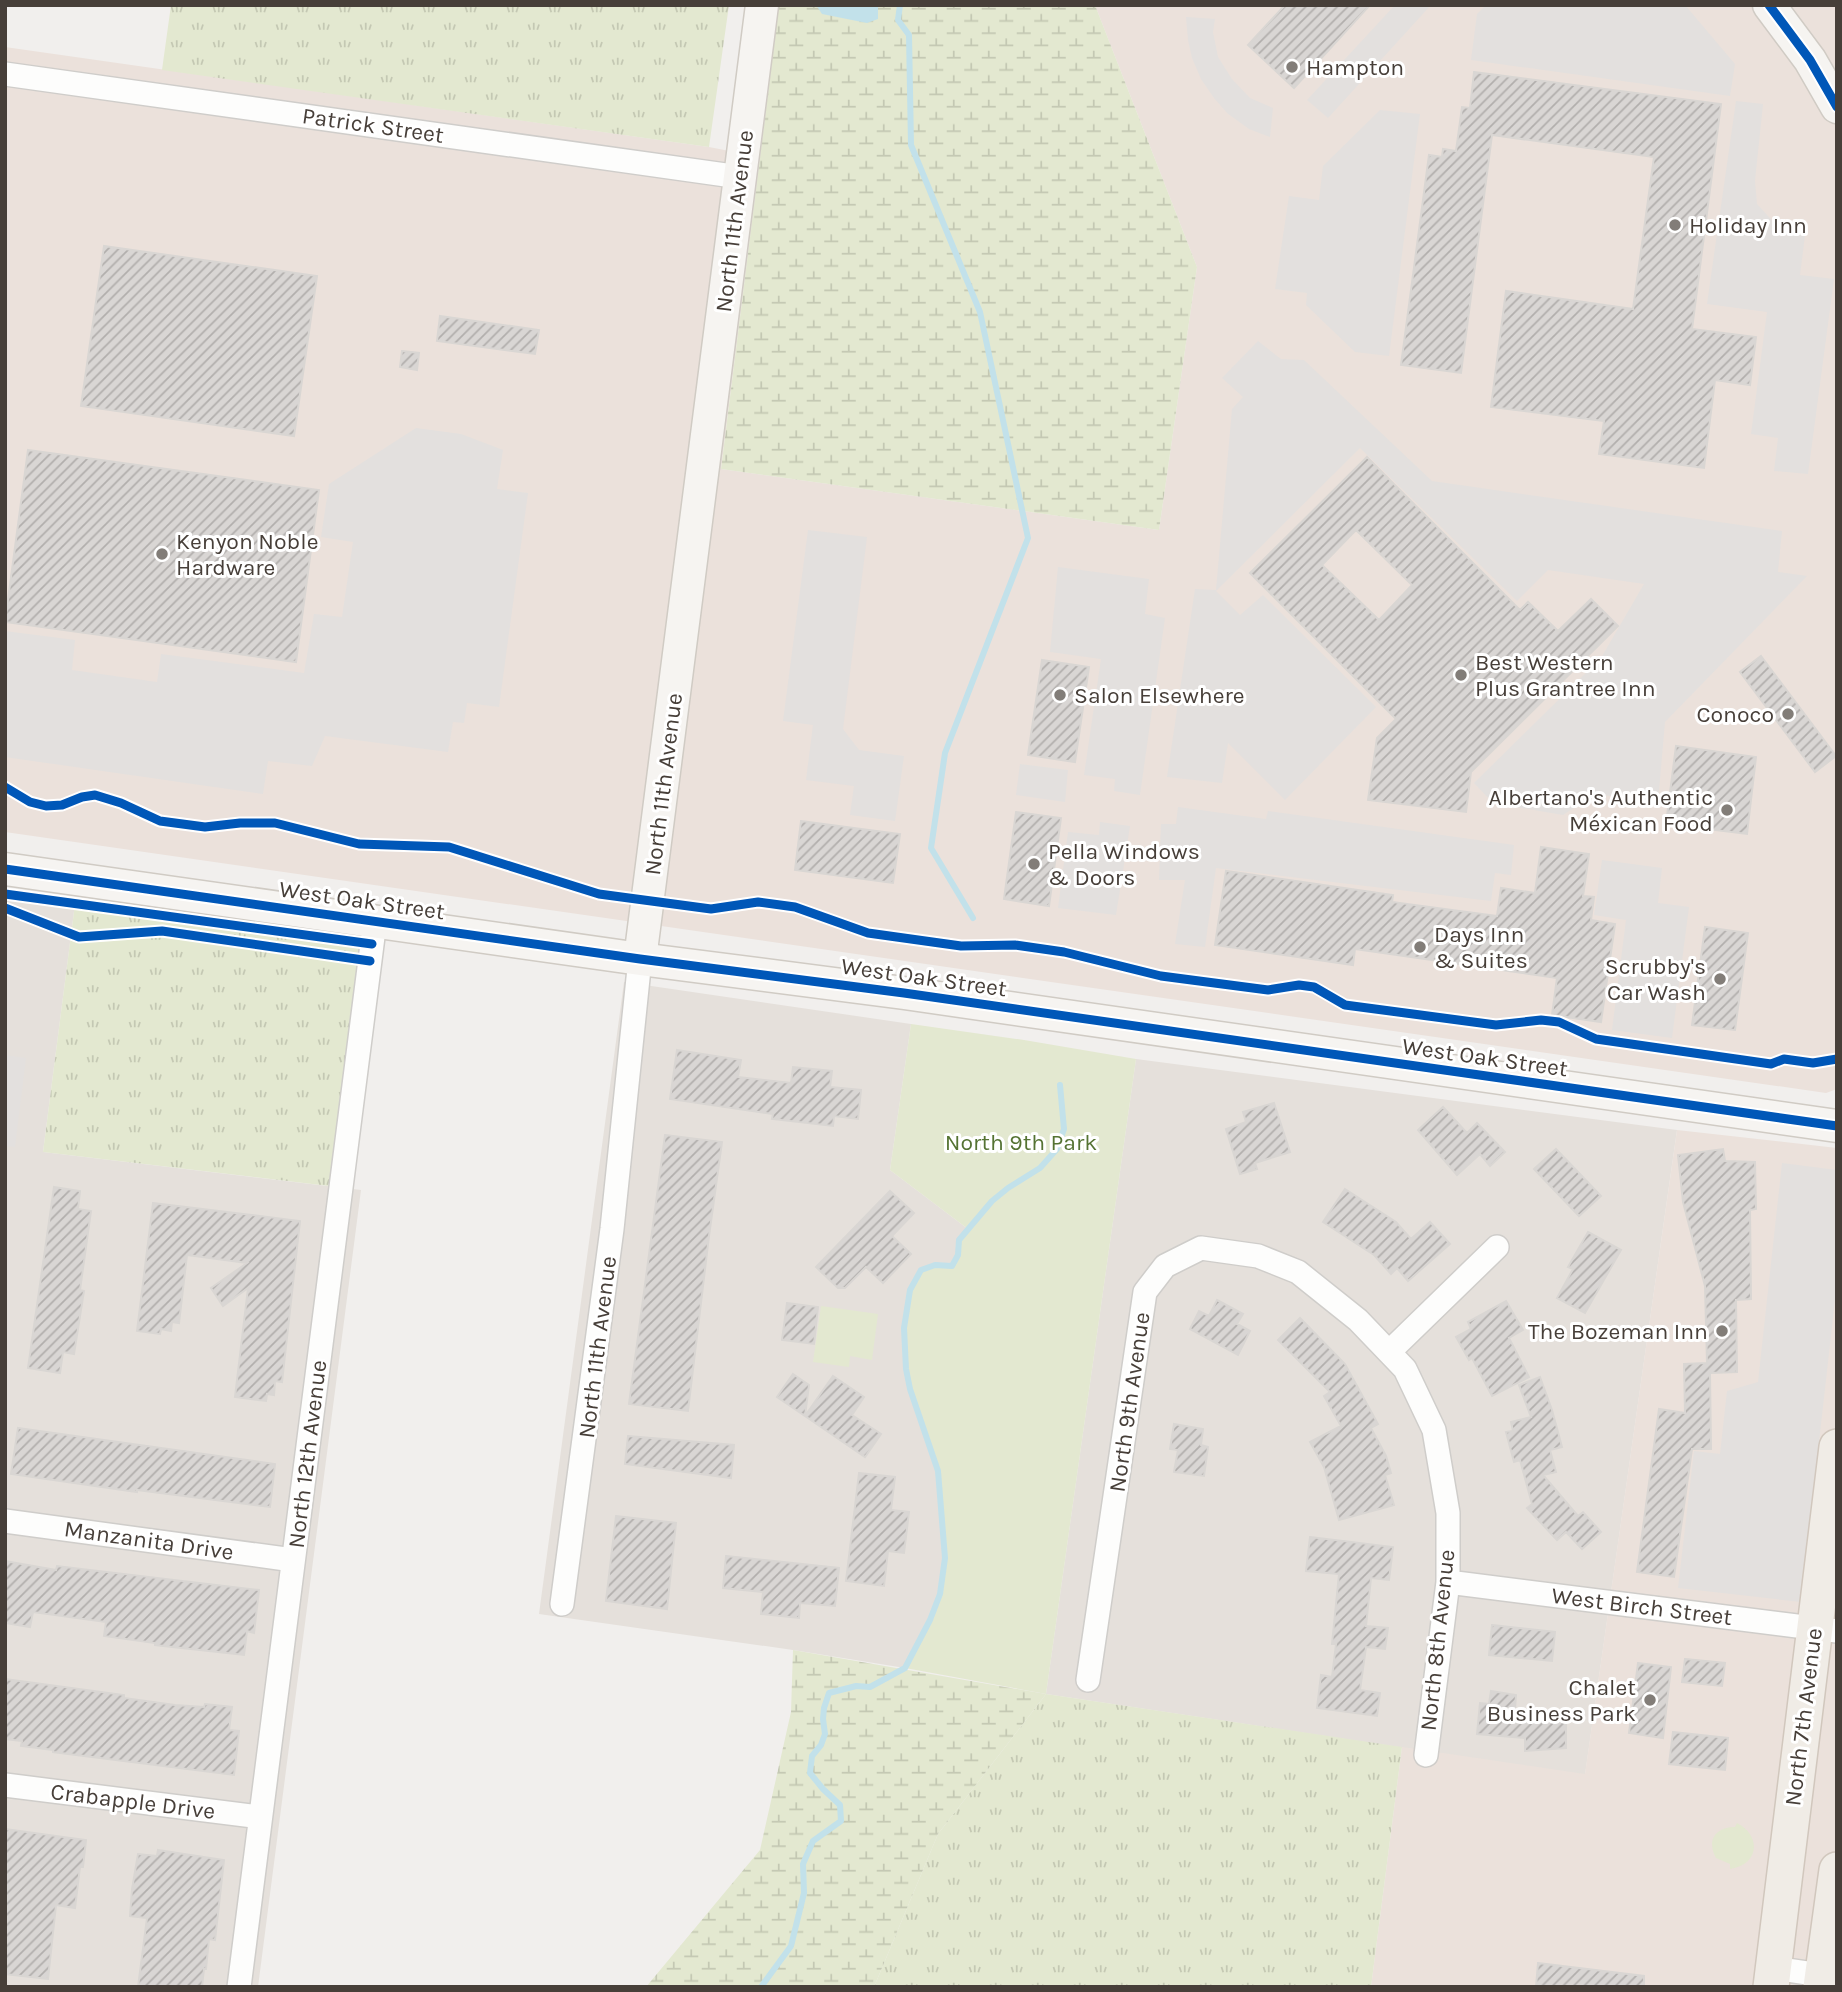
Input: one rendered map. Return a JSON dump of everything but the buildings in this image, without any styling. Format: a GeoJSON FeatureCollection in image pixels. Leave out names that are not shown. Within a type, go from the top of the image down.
{"type":"FeatureCollection","features":[{"type":"Feature","properties":{"kind":"main road","name":"North 11th Avenue"},"geometry":{"type":"LineString","coordinates":[[640,959],[762,5]]}},
{"type":"Feature","properties":{"kind":"main road"},"geometry":{"type":"LineString","coordinates":[[1769,5],[1810,60],[1837,107]]}},
{"type":"Feature","properties":{"kind":"main road","name":"West Oak Street"},"geometry":{"type":"LineString","coordinates":[[5,869],[1837,1126]]}},
{"type":"Feature","properties":{"kind":"main road","name":"North 7th Avenue"},"geometry":{"type":"LineString","coordinates":[[1772,1977],[1825,1629],[1837,1447]]}},
{"type":"Feature","properties":{"kind":"main road"},"geometry":{"type":"LineString","coordinates":[[1827,1980],[1837,1870]]}},
{"type":"Feature","properties":{"kind":"street","name":"Patrick Street"},"geometry":{"type":"LineString","coordinates":[[5,74],[740,177]]}},
{"type":"Feature","properties":{"kind":"street","name":"North 12th Avenue"},"geometry":{"type":"LineString","coordinates":[[239,1987],[375,921]]}},
{"type":"Feature","properties":{"kind":"street","name":"North 11th Avenue"},"geometry":{"type":"LineString","coordinates":[[562,1604],[612,1229],[640,959]]}},
{"type":"Feature","properties":{"kind":"street"},"geometry":{"type":"LineString","coordinates":[[1390,1351],[1497,1247]]}},
{"type":"Feature","properties":{"kind":"street","name":"North 9th Avenue"},"geometry":{"type":"LineString","coordinates":[[1088,1680],[1145,1292],[1165,1266],[1201,1248],[1258,1256],[1298,1272],[1358,1320],[1390,1351]]}},
{"type":"Feature","properties":{"kind":"street","name":"North 8th Avenue"},"geometry":{"type":"LineString","coordinates":[[1390,1351],[1405,1369],[1434,1430],[1448,1513],[1448,1582],[1426,1755]]}},
{"type":"Feature","properties":{"kind":"street","name":"Manzanita Drive"},"geometry":{"type":"LineString","coordinates":[[5,1521],[293,1560]]}},
{"type":"Feature","properties":{"kind":"street","name":"West Birch Street"},"geometry":{"type":"LineString","coordinates":[[1448,1582],[1825,1629]]}},
{"type":"Feature","properties":{"kind":"street","name":"Crabapple Drive"},"geometry":{"type":"LineString","coordinates":[[5,1785],[260,1817]]}},
{"type":"Feature","properties":{"kind":"street"},"geometry":{"type":"LineString","coordinates":[[1772,1977],[1827,1980]]}},
{"type":"Feature","properties":{"kind":"shaded area"},"geometry":{"type":"Polygon","coordinates":[[[1095,5],[1837,5],[1837,1089],[1826,1093],[5,832],[5,47],[709,147],[760,157],[721,469],[1159,530],[1197,267],[1095,5]]]}},
{"type":"Feature","properties":{"kind":"shaded area"},"geometry":{"type":"Polygon","coordinates":[[[1395,5],[1431,5],[1328,118],[1307,100],[1395,5]]]}},
{"type":"Feature","properties":{"kind":"shaded area"},"geometry":{"type":"Polygon","coordinates":[[[1486,5],[1685,5],[1735,64],[1730,96],[1471,60],[1477,14],[1486,5]]]}},
{"type":"Feature","properties":{"kind":"shaded area"},"geometry":{"type":"Polygon","coordinates":[[[1186,17],[1215,19],[1213,32],[1218,57],[1232,79],[1250,98],[1273,108],[1270,137],[1249,129],[1227,113],[1214,98],[1201,79],[1192,58],[1186,17]]]}},
{"type":"Feature","properties":{"kind":"shaded area"},"geometry":{"type":"Polygon","coordinates":[[[1736,101],[1763,104],[1755,181],[1757,204],[1778,227],[1805,235],[1800,275],[1834,279],[1808,474],[1774,471],[1778,438],[1751,434],[1767,312],[1707,304],[1736,101]]]}},
{"type":"Feature","properties":{"kind":"shaded area"},"geometry":{"type":"Polygon","coordinates":[[[1380,110],[1420,114],[1389,356],[1355,352],[1306,305],[1307,293],[1275,289],[1289,196],[1319,200],[1323,166],[1380,110]]]}},
{"type":"Feature","properties":{"kind":"shaded area"},"geometry":{"type":"Polygon","coordinates":[[[1258,341],[1281,359],[1304,360],[1432,481],[1782,531],[1778,572],[1807,576],[1665,722],[1658,802],[1595,794],[1563,815],[1493,803],[1474,783],[1601,658],[1644,584],[1548,570],[1517,601],[1360,448],[1216,591],[1240,615],[1263,595],[1376,707],[1285,800],[1228,743],[1222,783],[1167,777],[1195,589],[1216,590],[1232,409],[1243,397],[1222,378],[1258,341]]]}},
{"type":"Feature","properties":{"kind":"shaded area"},"geometry":{"type":"Polygon","coordinates":[[[416,428],[461,434],[503,450],[497,489],[528,493],[499,707],[467,703],[464,723],[453,722],[448,752],[325,736],[312,766],[268,761],[263,794],[5,757],[5,631],[75,640],[72,670],[157,682],[161,654],[304,673],[314,614],[342,617],[353,542],[321,537],[329,484],[416,428]]]}},
{"type":"Feature","properties":{"kind":"shaded area"},"geometry":{"type":"Polygon","coordinates":[[[808,530],[867,537],[843,729],[859,750],[904,756],[895,821],[850,815],[854,786],[806,780],[813,725],[783,721],[808,530]]]}},
{"type":"Feature","properties":{"kind":"shaded area"},"geometry":{"type":"Polygon","coordinates":[[[1058,567],[1149,579],[1145,614],[1165,618],[1140,795],[1114,791],[1115,779],[1084,775],[1101,659],[1050,652],[1058,567]]]}},
{"type":"Feature","properties":{"kind":"shaded area"},"geometry":{"type":"Polygon","coordinates":[[[1020,764],[1068,770],[1065,802],[1016,795],[1020,764]]]}},
{"type":"Feature","properties":{"kind":"shaded area"},"geometry":{"type":"Polygon","coordinates":[[[1178,807],[1266,819],[1268,811],[1514,845],[1511,875],[1495,873],[1491,901],[1216,868],[1205,947],[1175,944],[1185,880],[1159,880],[1161,824],[1176,824],[1178,807]]]}},
{"type":"Feature","properties":{"kind":"shaded area"},"geometry":{"type":"Polygon","coordinates":[[[1100,822],[1130,826],[1116,915],[1058,908],[1068,832],[1099,835],[1100,822]]]}},
{"type":"Feature","properties":{"kind":"shaded area"},"geometry":{"type":"Polygon","coordinates":[[[1602,860],[1662,868],[1658,903],[1689,907],[1672,1038],[1612,1030],[1626,920],[1594,915],[1602,860]]]}},
{"type":"Feature","properties":{"kind":"shaded area"},"geometry":{"type":"Polygon","coordinates":[[[5,894],[75,904],[43,1152],[361,1190],[258,1987],[5,1987],[5,894]]]}},
{"type":"Feature","properties":{"kind":"shaded area"},"geometry":{"type":"Polygon","coordinates":[[[624,982],[911,1024],[890,1170],[968,1229],[959,1240],[958,1255],[952,1266],[935,1265],[921,1270],[910,1290],[904,1328],[910,1389],[938,1471],[945,1558],[940,1594],[905,1668],[539,1614],[624,982]]]}},
{"type":"Feature","properties":{"kind":"shaded area"},"geometry":{"type":"Polygon","coordinates":[[[5,1055],[26,1058],[15,1147],[5,1146],[5,1055]]]}},
{"type":"Feature","properties":{"kind":"shaded area"},"geometry":{"type":"Polygon","coordinates":[[[1136,1059],[1677,1130],[1585,1775],[1046,1694],[1136,1059]]]}},
{"type":"Feature","properties":{"kind":"shaded area"},"geometry":{"type":"Polygon","coordinates":[[[1677,1130],[1837,1148],[1837,1987],[1371,1987],[1402,1747],[1585,1774],[1677,1130]]]}},
{"type":"Feature","properties":{"kind":"shaded area"},"geometry":{"type":"Polygon","coordinates":[[[1782,1163],[1837,1170],[1837,1282],[1801,1602],[1678,1588],[1694,1451],[1720,1454],[1727,1391],[1758,1382],[1782,1163]]]}},
{"type":"Feature","properties":{"kind":"green space"},"geometry":{"type":"Polygon","coordinates":[[[171,5],[729,5],[709,147],[162,70],[171,5]]]}},
{"type":"Feature","properties":{"kind":"green space"},"geometry":{"type":"Polygon","coordinates":[[[779,5],[1095,5],[1197,267],[1159,530],[721,469],[779,5]]]}},
{"type":"Feature","properties":{"kind":"green space"},"geometry":{"type":"Polygon","coordinates":[[[75,904],[366,947],[337,1187],[43,1152],[75,904]]]}},
{"type":"Feature","properties":{"kind":"green space","name":"North 9th Park"},"geometry":{"type":"Polygon","coordinates":[[[911,1024],[1136,1059],[1046,1694],[905,1668],[940,1594],[945,1558],[938,1471],[910,1389],[904,1328],[910,1290],[921,1270],[935,1265],[952,1266],[958,1255],[959,1240],[968,1229],[890,1170],[911,1024]]]}},
{"type":"Feature","properties":{"kind":"green space"},"geometry":{"type":"Polygon","coordinates":[[[821,1306],[878,1314],[872,1360],[850,1356],[849,1367],[813,1362],[821,1306]]]}},
{"type":"Feature","properties":{"kind":"green space"},"geometry":{"type":"Polygon","coordinates":[[[793,1650],[1046,1694],[938,1834],[874,1987],[646,1987],[760,1850],[791,1712],[793,1650]]]}},
{"type":"Feature","properties":{"kind":"green space"},"geometry":{"type":"Polygon","coordinates":[[[1046,1694],[1402,1747],[1371,1987],[874,1987],[938,1834],[1046,1694]]]}},
{"type":"Feature","properties":{"kind":"green space"},"geometry":{"type":"Polygon","coordinates":[[[1737,1823],[1751,1835],[1754,1849],[1747,1862],[1730,1869],[1730,1864],[1716,1858],[1712,1846],[1718,1832],[1735,1827],[1737,1823]]]}},
{"type":"Feature","properties":{"kind":"water"},"geometry":{"type":"Polygon","coordinates":[[[816,5],[878,5],[878,19],[867,23],[822,14],[816,5]]]}},
{"type":"Feature","properties":{"kind":"waterway"},"geometry":{"type":"LineString","coordinates":[[900,5],[898,20],[909,35],[911,145],[980,312],[1028,538],[945,753],[931,848],[973,918]]}},
{"type":"Feature","properties":{"kind":"waterway"},"geometry":{"type":"LineString","coordinates":[[761,1987],[791,1946],[804,1893],[803,1864],[813,1841],[841,1821],[840,1805],[810,1773],[812,1756],[821,1745],[825,1734],[824,1708],[829,1693],[856,1686],[870,1687],[905,1668],[940,1594],[945,1558],[938,1471],[910,1389],[906,1369],[904,1328],[910,1290],[921,1270],[935,1265],[952,1266],[958,1255],[959,1240],[992,1201],[1040,1168],[1057,1149],[1064,1129],[1060,1085]]}},
{"type":"Feature","properties":{"kind":"cycle path"},"geometry":{"type":"LineString","coordinates":[[1769,5],[1810,60],[1837,107]]}},
{"type":"Feature","properties":{"kind":"cycle path"},"geometry":{"type":"LineString","coordinates":[[5,787],[30,802],[46,806],[62,805],[95,795],[121,803],[160,821],[205,827],[275,823],[359,844],[449,847],[599,894],[711,909],[758,902],[795,907],[868,933],[961,946],[1015,945],[1064,952],[1161,976],[1268,990],[1299,985],[1314,987],[1345,1005],[1496,1025],[1541,1020],[1559,1022],[1596,1039],[1771,1064],[1784,1059],[1813,1063],[1837,1059]]}},
{"type":"Feature","properties":{"kind":"cycle path"},"geometry":{"type":"LineString","coordinates":[[5,869],[1837,1126]]}},
{"type":"Feature","properties":{"kind":"cycle path"},"geometry":{"type":"LineString","coordinates":[[5,894],[372,944]]}},
{"type":"Feature","properties":{"kind":"cycle path"},"geometry":{"type":"LineString","coordinates":[[5,908],[79,937],[162,931],[370,961]]}},
{"type":"Feature","properties":{"kind":"place","name":"Hampton"},"geometry":{"type":"Point","coordinates":[1292,67]}},
{"type":"Feature","properties":{"kind":"place","name":"Holiday Inn"},"geometry":{"type":"Point","coordinates":[1675,225]}},
{"type":"Feature","properties":{"kind":"place","name":"Kenyon Noble Hardware"},"geometry":{"type":"Point","coordinates":[162,554]}},
{"type":"Feature","properties":{"kind":"place","name":"Best Western Plus Grantree Inn"},"geometry":{"type":"Point","coordinates":[1461,675]}},
{"type":"Feature","properties":{"kind":"place","name":"Salon Elsewhere"},"geometry":{"type":"Point","coordinates":[1060,695]}},
{"type":"Feature","properties":{"kind":"place","name":"Conoco"},"geometry":{"type":"Point","coordinates":[1788,714]}},
{"type":"Feature","properties":{"kind":"place","name":"Albertano's Authentic Méxican Food"},"geometry":{"type":"Point","coordinates":[1727,810]}},
{"type":"Feature","properties":{"kind":"place","name":"Pella Windows & Doors"},"geometry":{"type":"Point","coordinates":[1034,864]}},
{"type":"Feature","properties":{"kind":"place","name":"Days Inn & Suites"},"geometry":{"type":"Point","coordinates":[1420,947]}},
{"type":"Feature","properties":{"kind":"place","name":"Scrubby's Car Wash"},"geometry":{"type":"Point","coordinates":[1720,979]}},
{"type":"Feature","properties":{"kind":"place","name":"The Bozeman Inn"},"geometry":{"type":"Point","coordinates":[1722,1331]}},
{"type":"Feature","properties":{"kind":"place","name":"Chalet Business Park"},"geometry":{"type":"Point","coordinates":[1650,1700]}}]}
